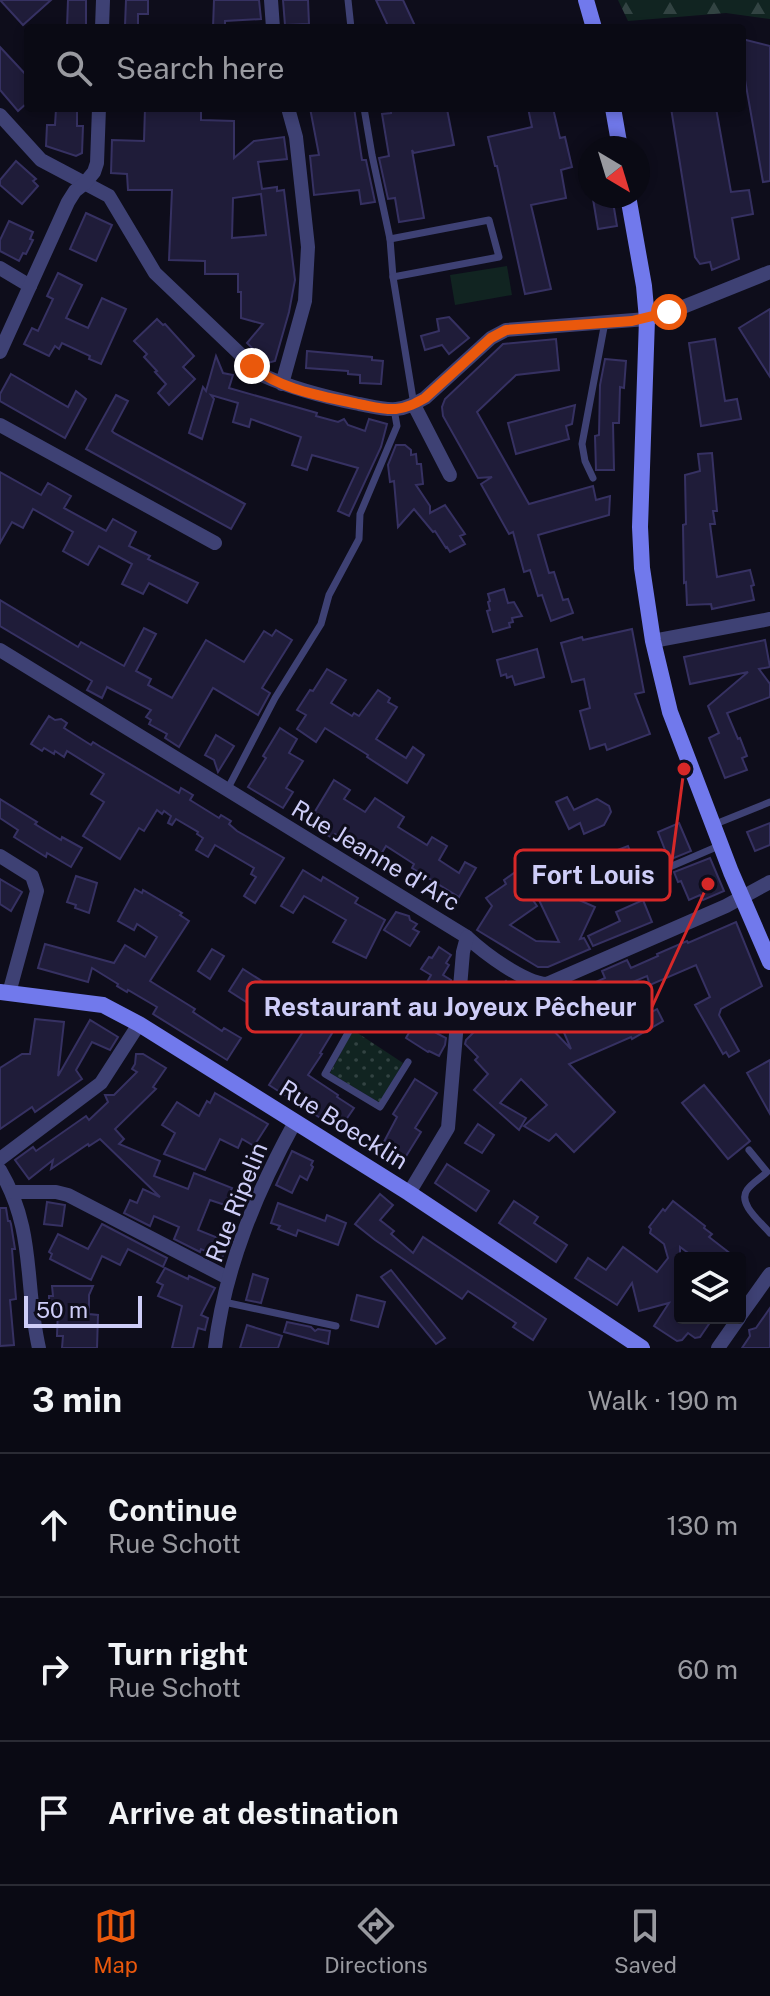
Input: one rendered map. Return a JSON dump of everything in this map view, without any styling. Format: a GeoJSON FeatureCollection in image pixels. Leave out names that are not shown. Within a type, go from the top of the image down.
{"type":"FeatureCollection","features":[{"type":"Feature","properties":{"kind":"street"},"geometry":{"type":"LineString","coordinates":[[102,24],[103,0]]}},
{"type":"Feature","properties":{"kind":"street"},"geometry":{"type":"LineString","coordinates":[[271,0],[273,24]]}},
{"type":"Feature","properties":{"kind":"street"},"geometry":{"type":"LineString","coordinates":[[586,0],[593,24]]}},
{"type":"Feature","properties":{"kind":"street"},"geometry":{"type":"LineString","coordinates":[[0,352],[68,202],[94,172],[99,112]]}},
{"type":"Feature","properties":{"kind":"street"},"geometry":{"type":"LineString","coordinates":[[282,384],[305,301],[308,247],[296,137],[289,112]]}},
{"type":"Feature","properties":{"kind":"street"},"geometry":{"type":"LineString","coordinates":[[614,112],[618,136]]}},
{"type":"Feature","properties":{"kind":"street"},"geometry":{"type":"LineString","coordinates":[[0,115],[41,160],[109,196],[155,273],[262,375],[328,397],[394,409],[414,405],[491,338],[506,330],[647,319],[770,272]]}},
{"type":"Feature","properties":{"kind":"street"},"geometry":{"type":"LineString","coordinates":[[630,208],[647,319],[640,527],[642,568],[653,641],[670,712],[770,962]]}},
{"type":"Feature","properties":{"kind":"street"},"geometry":{"type":"LineString","coordinates":[[0,268],[30,286]]}},
{"type":"Feature","properties":{"kind":"street"},"geometry":{"type":"LineString","coordinates":[[414,405],[450,475]]}},
{"type":"Feature","properties":{"kind":"street"},"geometry":{"type":"LineString","coordinates":[[0,425],[215,543]]}},
{"type":"Feature","properties":{"kind":"street"},"geometry":{"type":"LineString","coordinates":[[653,641],[770,619]]}},
{"type":"Feature","properties":{"kind":"street","name":"Rue Jeanne d'Arc"},"geometry":{"type":"LineString","coordinates":[[0,650],[467,937],[484,953],[537,984],[547,984],[742,897]]}},
{"type":"Feature","properties":{"kind":"street"},"geometry":{"type":"LineString","coordinates":[[0,856],[32,876],[37,891],[4,993]]}},
{"type":"Feature","properties":{"kind":"street"},"geometry":{"type":"LineString","coordinates":[[742,897],[770,882]]}},
{"type":"Feature","properties":{"kind":"street"},"geometry":{"type":"LineString","coordinates":[[409,1193],[448,1128],[463,952],[467,937]]}},
{"type":"Feature","properties":{"kind":"street","name":"Rue Boecklin"},"geometry":{"type":"LineString","coordinates":[[4,993],[103,1005],[139,1024],[409,1193],[642,1348]]}},
{"type":"Feature","properties":{"kind":"street"},"geometry":{"type":"LineString","coordinates":[[39,1348],[23,1227],[12,1192],[0,1169],[101,1083],[139,1024]]}},
{"type":"Feature","properties":{"kind":"street","name":"Rue Ripelin"},"geometry":{"type":"LineString","coordinates":[[215,1348],[228,1278],[245,1227],[295,1122]]}},
{"type":"Feature","properties":{"kind":"street"},"geometry":{"type":"LineString","coordinates":[[12,1192],[68,1195],[228,1278]]}},
{"type":"Feature","properties":{"kind":"street"},"geometry":{"type":"LineString","coordinates":[[746,1307],[770,1274]]}},
{"type":"Feature","properties":{"kind":"street"},"geometry":{"type":"LineString","coordinates":[[718,1348],[734,1324]]}},
{"type":"Feature","properties":{"kind":"lane"},"geometry":{"type":"LineString","coordinates":[[348,0],[351,24]]}},
{"type":"Feature","properties":{"kind":"lane"},"geometry":{"type":"LineString","coordinates":[[365,112],[390,239],[393,277],[414,405]]}},
{"type":"Feature","properties":{"kind":"lane"},"geometry":{"type":"LineString","coordinates":[[390,239],[489,220],[499,257],[393,277]]}},
{"type":"Feature","properties":{"kind":"lane"},"geometry":{"type":"LineString","coordinates":[[593,478],[582,444],[605,322]]}},
{"type":"Feature","properties":{"kind":"lane"},"geometry":{"type":"LineString","coordinates":[[227,790],[275,698],[321,624],[329,595],[359,539],[360,514],[397,426],[394,409]]}},
{"type":"Feature","properties":{"kind":"lane"},"geometry":{"type":"LineString","coordinates":[[713,825],[770,802]]}},
{"type":"Feature","properties":{"kind":"lane"},"geometry":{"type":"LineString","coordinates":[[609,893],[721,845]]}},
{"type":"Feature","properties":{"kind":"lane"},"geometry":{"type":"LineString","coordinates":[[352,1026],[325,1074],[380,1107],[408,1062]]}},
{"type":"Feature","properties":{"kind":"lane"},"geometry":{"type":"LineString","coordinates":[[749,1150],[767,1172],[747,1190],[744,1197],[746,1204],[770,1233]]}},
{"type":"Feature","properties":{"kind":"lane"},"geometry":{"type":"LineString","coordinates":[[223,1302],[336,1326]]}},
{"type":"Feature","properties":{"kind":"green space"},"geometry":{"type":"Polygon","coordinates":[[[618,0],[770,0],[770,19],[726,13],[628,21],[618,0]]]}},
{"type":"Feature","properties":{"kind":"green space"},"geometry":{"type":"Polygon","coordinates":[[[507,266],[512,295],[455,305],[450,275],[507,266]]]}},
{"type":"Feature","properties":{"kind":"green space"},"geometry":{"type":"Polygon","coordinates":[[[353,1030],[403,1063],[380,1103],[330,1073],[353,1030]]]}},
{"type":"Feature","properties":{"kind":"building"},"geometry":{"type":"Polygon","coordinates":[[[0,0],[51,0],[24,24],[0,0]]]}},
{"type":"Feature","properties":{"kind":"building"},"geometry":{"type":"Polygon","coordinates":[[[68,0],[86,0],[86,24],[67,24],[68,0]]]}},
{"type":"Feature","properties":{"kind":"building"},"geometry":{"type":"Polygon","coordinates":[[[126,0],[148,0],[148,14],[138,14],[138,24],[125,24],[126,0]]]}},
{"type":"Feature","properties":{"kind":"building"},"geometry":{"type":"Polygon","coordinates":[[[214,0],[259,0],[261,19],[213,24],[214,0]]]}},
{"type":"Feature","properties":{"kind":"building"},"geometry":{"type":"Polygon","coordinates":[[[283,0],[308,0],[309,24],[285,24],[283,0]]]}},
{"type":"Feature","properties":{"kind":"building"},"geometry":{"type":"Polygon","coordinates":[[[376,0],[403,0],[414,24],[387,24],[376,0]]]}},
{"type":"Feature","properties":{"kind":"building"},"geometry":{"type":"Polygon","coordinates":[[[746,40],[770,46],[770,181],[763,182],[746,86],[746,40]]]}},
{"type":"Feature","properties":{"kind":"building"},"geometry":{"type":"Polygon","coordinates":[[[0,47],[24,73],[24,106],[18,111],[0,90],[0,47]]]}},
{"type":"Feature","properties":{"kind":"building"},"geometry":{"type":"Polygon","coordinates":[[[56,112],[77,112],[77,126],[83,126],[82,153],[76,156],[46,146],[47,125],[55,125],[56,112]]]}},
{"type":"Feature","properties":{"kind":"building"},"geometry":{"type":"Polygon","coordinates":[[[145,112],[201,112],[201,120],[234,121],[234,158],[254,141],[284,137],[287,159],[258,162],[262,189],[277,187],[277,191],[284,190],[295,280],[275,361],[268,363],[247,343],[263,324],[241,318],[238,274],[205,274],[205,261],[169,260],[172,190],[128,190],[127,174],[111,173],[112,140],[144,141],[145,112]],[[261,194],[233,198],[232,238],[266,235],[261,194]]]}},
{"type":"Feature","properties":{"kind":"building"},"geometry":{"type":"Polygon","coordinates":[[[311,112],[355,112],[362,160],[366,160],[375,202],[361,204],[359,190],[314,195],[310,156],[319,155],[311,112]]]}},
{"type":"Feature","properties":{"kind":"building"},"geometry":{"type":"Polygon","coordinates":[[[448,112],[454,145],[414,153],[412,150],[424,218],[399,222],[395,198],[388,199],[379,158],[389,156],[382,114],[448,112]]]}},
{"type":"Feature","properties":{"kind":"building"},"geometry":{"type":"Polygon","coordinates":[[[529,112],[554,112],[560,138],[565,137],[572,167],[561,170],[566,198],[531,205],[551,289],[525,294],[488,137],[532,127],[529,112]]]}},
{"type":"Feature","properties":{"kind":"building"},"geometry":{"type":"Polygon","coordinates":[[[672,112],[717,112],[731,192],[749,190],[753,214],[732,218],[739,259],[712,270],[710,262],[700,264],[695,257],[672,112]]]}},
{"type":"Feature","properties":{"kind":"building"},"geometry":{"type":"Polygon","coordinates":[[[16,161],[36,179],[33,181],[38,186],[22,204],[0,185],[0,180],[16,161]]]}},
{"type":"Feature","properties":{"kind":"building"},"geometry":{"type":"Polygon","coordinates":[[[594,208],[614,208],[617,226],[598,229],[594,208]]]}},
{"type":"Feature","properties":{"kind":"building"},"geometry":{"type":"Polygon","coordinates":[[[86,213],[112,225],[96,261],[70,249],[86,213]]]}},
{"type":"Feature","properties":{"kind":"building"},"geometry":{"type":"Polygon","coordinates":[[[9,221],[33,232],[30,239],[33,240],[19,261],[0,251],[0,240],[9,221]]]}},
{"type":"Feature","properties":{"kind":"building"},"geometry":{"type":"Polygon","coordinates":[[[58,273],[82,285],[66,318],[88,328],[102,298],[126,309],[101,364],[62,343],[59,349],[55,346],[49,356],[24,344],[32,328],[38,331],[53,299],[47,296],[58,273]]]}},
{"type":"Feature","properties":{"kind":"building"},"geometry":{"type":"Polygon","coordinates":[[[770,309],[770,377],[739,328],[770,309]]]}},
{"type":"Feature","properties":{"kind":"building"},"geometry":{"type":"Polygon","coordinates":[[[449,317],[469,338],[449,354],[442,345],[425,350],[421,336],[439,331],[437,319],[449,317]]]}},
{"type":"Feature","properties":{"kind":"building"},"geometry":{"type":"Polygon","coordinates":[[[157,319],[194,356],[183,367],[195,379],[169,405],[158,393],[166,384],[144,357],[147,354],[134,341],[157,319]]]}},
{"type":"Feature","properties":{"kind":"building"},"geometry":{"type":"Polygon","coordinates":[[[556,339],[559,370],[516,375],[477,412],[529,504],[593,486],[596,500],[610,496],[609,515],[538,535],[549,573],[554,572],[563,600],[568,599],[573,613],[551,621],[542,595],[538,596],[530,570],[524,572],[513,532],[509,534],[481,484],[492,477],[478,478],[443,416],[442,407],[445,399],[503,344],[556,339]]]}},
{"type":"Feature","properties":{"kind":"building"},"geometry":{"type":"Polygon","coordinates":[[[715,339],[725,401],[737,399],[741,419],[701,426],[689,343],[715,339]]]}},
{"type":"Feature","properties":{"kind":"building"},"geometry":{"type":"Polygon","coordinates":[[[307,351],[372,357],[372,360],[383,361],[381,384],[360,383],[360,375],[348,374],[348,371],[306,368],[307,351]]]}},
{"type":"Feature","properties":{"kind":"building"},"geometry":{"type":"Polygon","coordinates":[[[216,356],[223,373],[233,375],[229,388],[338,422],[344,419],[348,425],[365,431],[369,419],[387,424],[381,447],[349,516],[338,511],[358,468],[312,455],[307,470],[292,465],[301,437],[251,419],[249,427],[233,422],[238,403],[211,395],[214,399],[202,439],[189,433],[216,356]]]}},
{"type":"Feature","properties":{"kind":"building"},"geometry":{"type":"Polygon","coordinates":[[[605,359],[626,361],[624,388],[620,387],[619,423],[613,423],[614,470],[596,470],[595,436],[599,435],[600,385],[605,359]]]}},
{"type":"Feature","properties":{"kind":"building"},"geometry":{"type":"Polygon","coordinates":[[[11,374],[68,407],[76,391],[86,399],[65,438],[0,401],[0,394],[11,374]]]}},
{"type":"Feature","properties":{"kind":"building"},"geometry":{"type":"Polygon","coordinates":[[[116,395],[128,401],[112,431],[114,433],[245,504],[231,529],[86,449],[116,395]]]}},
{"type":"Feature","properties":{"kind":"building"},"geometry":{"type":"Polygon","coordinates":[[[575,405],[572,424],[566,426],[569,439],[516,454],[508,423],[575,405]]]}},
{"type":"Feature","properties":{"kind":"building"},"geometry":{"type":"Polygon","coordinates":[[[396,445],[405,445],[411,450],[411,455],[416,454],[417,464],[421,464],[423,484],[416,485],[430,506],[430,513],[445,505],[465,534],[460,536],[465,544],[450,552],[414,509],[398,527],[394,481],[390,482],[388,465],[396,445]]]}},
{"type":"Feature","properties":{"kind":"building"},"geometry":{"type":"Polygon","coordinates":[[[712,453],[717,511],[713,511],[715,524],[710,524],[717,577],[750,570],[754,600],[712,609],[711,604],[687,605],[683,525],[686,524],[685,475],[700,471],[698,454],[712,453]]]}},
{"type":"Feature","properties":{"kind":"building"},"geometry":{"type":"Polygon","coordinates":[[[0,472],[41,495],[48,483],[71,496],[64,508],[106,531],[113,519],[136,532],[129,546],[150,556],[148,559],[198,583],[187,603],[149,583],[143,594],[122,584],[132,564],[99,546],[88,565],[63,551],[73,532],[33,509],[23,528],[12,522],[0,543],[0,472]]]}},
{"type":"Feature","properties":{"kind":"building"},"geometry":{"type":"Polygon","coordinates":[[[504,589],[508,603],[514,602],[522,616],[512,618],[510,627],[493,632],[487,611],[490,610],[488,594],[504,589]]]}},
{"type":"Feature","properties":{"kind":"building"},"geometry":{"type":"Polygon","coordinates":[[[0,600],[78,647],[81,642],[124,666],[144,628],[156,634],[136,671],[151,679],[148,685],[172,698],[206,640],[244,662],[264,631],[272,636],[276,630],[292,640],[262,688],[270,693],[258,715],[213,688],[179,747],[165,738],[167,734],[149,724],[151,720],[146,717],[151,710],[107,687],[102,698],[87,690],[92,681],[0,626],[0,600]]]}},
{"type":"Feature","properties":{"kind":"building"},"geometry":{"type":"Polygon","coordinates":[[[632,629],[644,692],[635,694],[650,734],[607,750],[605,744],[590,749],[580,711],[590,708],[584,679],[572,682],[561,643],[632,629]]]}},
{"type":"Feature","properties":{"kind":"building"},"geometry":{"type":"Polygon","coordinates":[[[765,640],[770,667],[759,669],[770,684],[770,697],[727,713],[747,756],[742,758],[747,770],[725,778],[709,738],[719,733],[708,706],[748,672],[690,684],[684,657],[765,640]]]}},
{"type":"Feature","properties":{"kind":"building"},"geometry":{"type":"Polygon","coordinates":[[[537,649],[544,677],[515,685],[512,676],[501,676],[497,660],[537,649]]]}},
{"type":"Feature","properties":{"kind":"building"},"geometry":{"type":"Polygon","coordinates":[[[327,669],[346,680],[331,703],[352,716],[354,713],[359,716],[378,690],[397,707],[376,739],[406,758],[413,747],[424,755],[407,783],[325,728],[316,742],[297,729],[306,715],[297,710],[327,669]]]}},
{"type":"Feature","properties":{"kind":"building"},"geometry":{"type":"Polygon","coordinates":[[[49,716],[67,723],[64,728],[91,745],[93,742],[179,793],[181,788],[193,795],[190,800],[219,818],[221,815],[231,821],[229,824],[237,831],[284,858],[255,903],[244,896],[256,877],[251,874],[254,868],[215,845],[208,857],[196,850],[203,838],[176,819],[172,825],[168,823],[171,816],[164,811],[162,814],[157,810],[144,831],[139,828],[120,859],[83,836],[104,802],[91,794],[104,774],[67,751],[64,757],[44,748],[42,751],[31,744],[49,716]]]}},
{"type":"Feature","properties":{"kind":"building"},"geometry":{"type":"Polygon","coordinates":[[[280,728],[297,739],[289,753],[303,761],[286,788],[293,792],[283,808],[248,787],[280,728]]]}},
{"type":"Feature","properties":{"kind":"building"},"geometry":{"type":"Polygon","coordinates":[[[216,735],[234,746],[218,772],[214,760],[205,755],[216,735]]]}},
{"type":"Feature","properties":{"kind":"building"},"geometry":{"type":"Polygon","coordinates":[[[334,780],[350,790],[344,799],[365,812],[375,798],[404,817],[398,827],[427,845],[432,837],[447,846],[439,860],[459,873],[465,862],[476,868],[459,897],[412,868],[414,864],[386,846],[377,861],[335,834],[332,838],[308,823],[334,780]]]}},
{"type":"Feature","properties":{"kind":"building"},"geometry":{"type":"Polygon","coordinates":[[[567,797],[574,810],[597,799],[609,806],[611,812],[604,825],[584,834],[580,823],[569,829],[556,802],[567,797]]]}},
{"type":"Feature","properties":{"kind":"building"},"geometry":{"type":"Polygon","coordinates":[[[0,799],[61,840],[62,837],[82,848],[71,867],[47,853],[46,857],[14,837],[18,830],[0,818],[0,799]]]}},
{"type":"Feature","properties":{"kind":"building"},"geometry":{"type":"Polygon","coordinates":[[[679,823],[691,851],[669,860],[658,832],[679,823]]]}},
{"type":"Feature","properties":{"kind":"building"},"geometry":{"type":"Polygon","coordinates":[[[770,823],[770,845],[755,851],[747,832],[770,823]]]}},
{"type":"Feature","properties":{"kind":"building"},"geometry":{"type":"Polygon","coordinates":[[[628,846],[638,871],[614,881],[604,855],[628,846]]]}},
{"type":"Feature","properties":{"kind":"building"},"geometry":{"type":"Polygon","coordinates":[[[710,858],[724,891],[703,900],[700,895],[689,900],[674,872],[710,858]]]}},
{"type":"Feature","properties":{"kind":"building"},"geometry":{"type":"Polygon","coordinates":[[[303,870],[321,881],[323,877],[358,898],[355,903],[385,920],[366,958],[333,942],[346,920],[304,896],[293,913],[281,906],[303,870]]]}},
{"type":"Feature","properties":{"kind":"building"},"geometry":{"type":"Polygon","coordinates":[[[514,873],[537,906],[510,925],[536,941],[559,942],[538,898],[552,888],[595,907],[580,939],[584,938],[590,949],[548,967],[538,967],[477,930],[492,906],[486,898],[506,884],[504,880],[514,873]]]}},
{"type":"Feature","properties":{"kind":"building"},"geometry":{"type":"Polygon","coordinates":[[[76,876],[97,883],[89,913],[67,902],[76,876]]]}},
{"type":"Feature","properties":{"kind":"building"},"geometry":{"type":"Polygon","coordinates":[[[0,879],[22,892],[11,911],[0,904],[0,879]]]}},
{"type":"Feature","properties":{"kind":"building"},"geometry":{"type":"Polygon","coordinates":[[[135,889],[142,893],[143,890],[182,913],[180,915],[189,921],[150,981],[195,1009],[193,1012],[222,1031],[224,1028],[241,1038],[227,1060],[153,1014],[157,1007],[117,986],[92,968],[88,982],[38,968],[45,944],[114,963],[125,945],[145,957],[157,937],[137,924],[134,930],[118,921],[135,889]]]}},
{"type":"Feature","properties":{"kind":"building"},"geometry":{"type":"Polygon","coordinates":[[[643,900],[652,922],[593,946],[588,936],[620,921],[616,912],[643,900]]]}},
{"type":"Feature","properties":{"kind":"building"},"geometry":{"type":"Polygon","coordinates":[[[396,912],[409,916],[417,924],[413,929],[419,932],[410,946],[384,930],[396,912]]]}},
{"type":"Feature","properties":{"kind":"building"},"geometry":{"type":"Polygon","coordinates":[[[736,922],[762,986],[721,1009],[719,1015],[739,1051],[729,1057],[726,1052],[723,1054],[695,1005],[710,997],[696,965],[650,985],[647,976],[618,988],[633,1022],[657,1009],[663,1021],[632,1039],[569,1064],[615,1112],[574,1152],[556,1134],[549,1141],[524,1126],[547,1105],[521,1079],[500,1103],[526,1118],[519,1130],[474,1090],[488,1074],[475,1060],[478,1057],[465,1044],[484,1022],[471,1009],[506,981],[571,1049],[551,1002],[605,978],[602,971],[627,960],[631,968],[736,922]]]}},
{"type":"Feature","properties":{"kind":"building"},"geometry":{"type":"Polygon","coordinates":[[[439,947],[451,955],[443,975],[451,980],[450,989],[427,1028],[446,1038],[439,1056],[406,1038],[419,1015],[386,997],[393,984],[418,998],[431,975],[421,969],[439,947]]]}},
{"type":"Feature","properties":{"kind":"building"},"geometry":{"type":"Polygon","coordinates":[[[212,949],[224,956],[210,979],[198,971],[212,949]]]}},
{"type":"Feature","properties":{"kind":"building"},"geometry":{"type":"Polygon","coordinates":[[[243,969],[282,994],[268,1016],[229,991],[243,969]]]}},
{"type":"Feature","properties":{"kind":"building"},"geometry":{"type":"Polygon","coordinates":[[[313,1016],[334,1030],[308,1075],[354,1108],[339,1130],[269,1085],[313,1016]]]}},
{"type":"Feature","properties":{"kind":"building"},"geometry":{"type":"Polygon","coordinates":[[[35,1019],[64,1022],[58,1076],[90,1020],[118,1037],[110,1050],[92,1042],[76,1070],[82,1079],[35,1112],[32,1107],[0,1129],[0,1068],[22,1054],[30,1054],[35,1019]]]}},
{"type":"Feature","properties":{"kind":"building"},"geometry":{"type":"Polygon","coordinates":[[[136,1054],[143,1054],[166,1068],[153,1087],[156,1089],[115,1129],[124,1139],[119,1144],[160,1161],[154,1176],[188,1189],[194,1173],[232,1188],[225,1205],[210,1200],[198,1230],[228,1242],[222,1258],[201,1249],[200,1252],[174,1239],[179,1227],[154,1216],[150,1226],[124,1213],[130,1200],[137,1203],[143,1189],[160,1197],[100,1139],[51,1169],[53,1160],[29,1179],[15,1160],[33,1147],[36,1151],[86,1116],[89,1120],[108,1102],[105,1095],[114,1095],[137,1072],[132,1069],[136,1054]]]}},
{"type":"Feature","properties":{"kind":"building"},"geometry":{"type":"Polygon","coordinates":[[[770,1060],[770,1114],[747,1073],[770,1060]]]}},
{"type":"Feature","properties":{"kind":"building"},"geometry":{"type":"Polygon","coordinates":[[[415,1079],[437,1093],[415,1128],[421,1132],[400,1166],[378,1153],[397,1117],[393,1114],[415,1079]]]}},
{"type":"Feature","properties":{"kind":"building"},"geometry":{"type":"Polygon","coordinates":[[[704,1085],[750,1141],[728,1159],[682,1103],[704,1085]]]}},
{"type":"Feature","properties":{"kind":"building"},"geometry":{"type":"Polygon","coordinates":[[[215,1093],[268,1124],[254,1146],[242,1139],[238,1148],[220,1139],[205,1170],[164,1154],[175,1133],[162,1125],[177,1102],[199,1116],[215,1093]]]}},
{"type":"Feature","properties":{"kind":"building"},"geometry":{"type":"Polygon","coordinates":[[[478,1124],[494,1135],[482,1153],[465,1143],[478,1124]]]}},
{"type":"Feature","properties":{"kind":"building"},"geometry":{"type":"Polygon","coordinates":[[[292,1151],[313,1161],[313,1167],[307,1180],[300,1176],[292,1193],[276,1185],[292,1151]]]}},
{"type":"Feature","properties":{"kind":"building"},"geometry":{"type":"Polygon","coordinates":[[[447,1164],[489,1191],[476,1211],[435,1183],[447,1164]]]}},
{"type":"Feature","properties":{"kind":"building"},"geometry":{"type":"Polygon","coordinates":[[[380,1194],[393,1205],[380,1220],[413,1253],[423,1237],[546,1319],[533,1340],[513,1327],[516,1323],[468,1291],[462,1299],[355,1224],[380,1194]]]}},
{"type":"Feature","properties":{"kind":"building"},"geometry":{"type":"Polygon","coordinates":[[[514,1201],[538,1217],[534,1223],[567,1245],[556,1262],[499,1223],[514,1201]]]}},
{"type":"Feature","properties":{"kind":"building"},"geometry":{"type":"Polygon","coordinates":[[[673,1201],[705,1226],[712,1234],[709,1237],[728,1252],[687,1252],[680,1247],[680,1252],[674,1252],[674,1324],[709,1324],[700,1337],[695,1338],[688,1333],[677,1341],[654,1326],[669,1303],[639,1311],[632,1283],[617,1305],[575,1278],[588,1258],[606,1270],[623,1247],[657,1272],[668,1258],[664,1244],[650,1233],[649,1227],[663,1209],[665,1211],[673,1201]]]}},
{"type":"Feature","properties":{"kind":"building"},"geometry":{"type":"Polygon","coordinates":[[[47,1202],[65,1205],[62,1226],[44,1224],[47,1202]]]}},
{"type":"Feature","properties":{"kind":"building"},"geometry":{"type":"Polygon","coordinates":[[[278,1203],[325,1221],[327,1215],[346,1223],[338,1245],[298,1230],[296,1236],[278,1229],[280,1226],[271,1223],[278,1203]]]}},
{"type":"Feature","properties":{"kind":"building"},"geometry":{"type":"Polygon","coordinates":[[[0,1208],[6,1208],[11,1224],[16,1299],[10,1300],[14,1345],[0,1346],[0,1208]]]}},
{"type":"Feature","properties":{"kind":"building"},"geometry":{"type":"Polygon","coordinates":[[[102,1224],[167,1258],[163,1267],[128,1249],[120,1265],[102,1256],[91,1280],[50,1259],[52,1254],[49,1252],[58,1234],[88,1249],[102,1224]]]}},
{"type":"Feature","properties":{"kind":"building"},"geometry":{"type":"Polygon","coordinates":[[[165,1268],[215,1288],[201,1315],[208,1318],[205,1330],[198,1328],[193,1348],[172,1348],[182,1306],[158,1296],[163,1285],[157,1282],[165,1268]]]}},
{"type":"Feature","properties":{"kind":"building"},"geometry":{"type":"Polygon","coordinates":[[[391,1270],[445,1338],[436,1344],[381,1277],[391,1270]]]}},
{"type":"Feature","properties":{"kind":"building"},"geometry":{"type":"Polygon","coordinates":[[[253,1274],[268,1279],[261,1303],[246,1300],[253,1274]]]}},
{"type":"Feature","properties":{"kind":"building"},"geometry":{"type":"Polygon","coordinates":[[[52,1286],[93,1286],[89,1295],[89,1314],[98,1315],[97,1348],[62,1348],[63,1336],[57,1336],[58,1309],[49,1309],[52,1286]]]}},
{"type":"Feature","properties":{"kind":"building"},"geometry":{"type":"Polygon","coordinates":[[[357,1295],[385,1302],[378,1327],[351,1320],[357,1295]]]}},
{"type":"Feature","properties":{"kind":"building"},"geometry":{"type":"Polygon","coordinates":[[[770,1308],[770,1348],[742,1348],[750,1336],[749,1330],[756,1328],[770,1308]]]}},
{"type":"Feature","properties":{"kind":"building"},"geometry":{"type":"Polygon","coordinates":[[[287,1322],[311,1327],[315,1331],[330,1331],[328,1344],[284,1332],[287,1322]]]}},
{"type":"Feature","properties":{"kind":"building"},"geometry":{"type":"Polygon","coordinates":[[[247,1325],[282,1336],[278,1348],[240,1348],[247,1325]]]}},
{"type":"Feature","properties":{"kind":"place","name":"Fort Louis"},"geometry":{"type":"Point","coordinates":[684,769]}},
{"type":"Feature","properties":{"kind":"place","name":"Restaurant au Joyeux Pêcheur"},"geometry":{"type":"Point","coordinates":[708,884]}},
{"type":"Feature","properties":{"kind":"route"},"geometry":{"type":"LineString","coordinates":[[252,366],[262,375],[282,384],[328,397],[394,409],[414,405],[425,398],[491,338],[506,330],[632,321],[669,312]]}}]}
